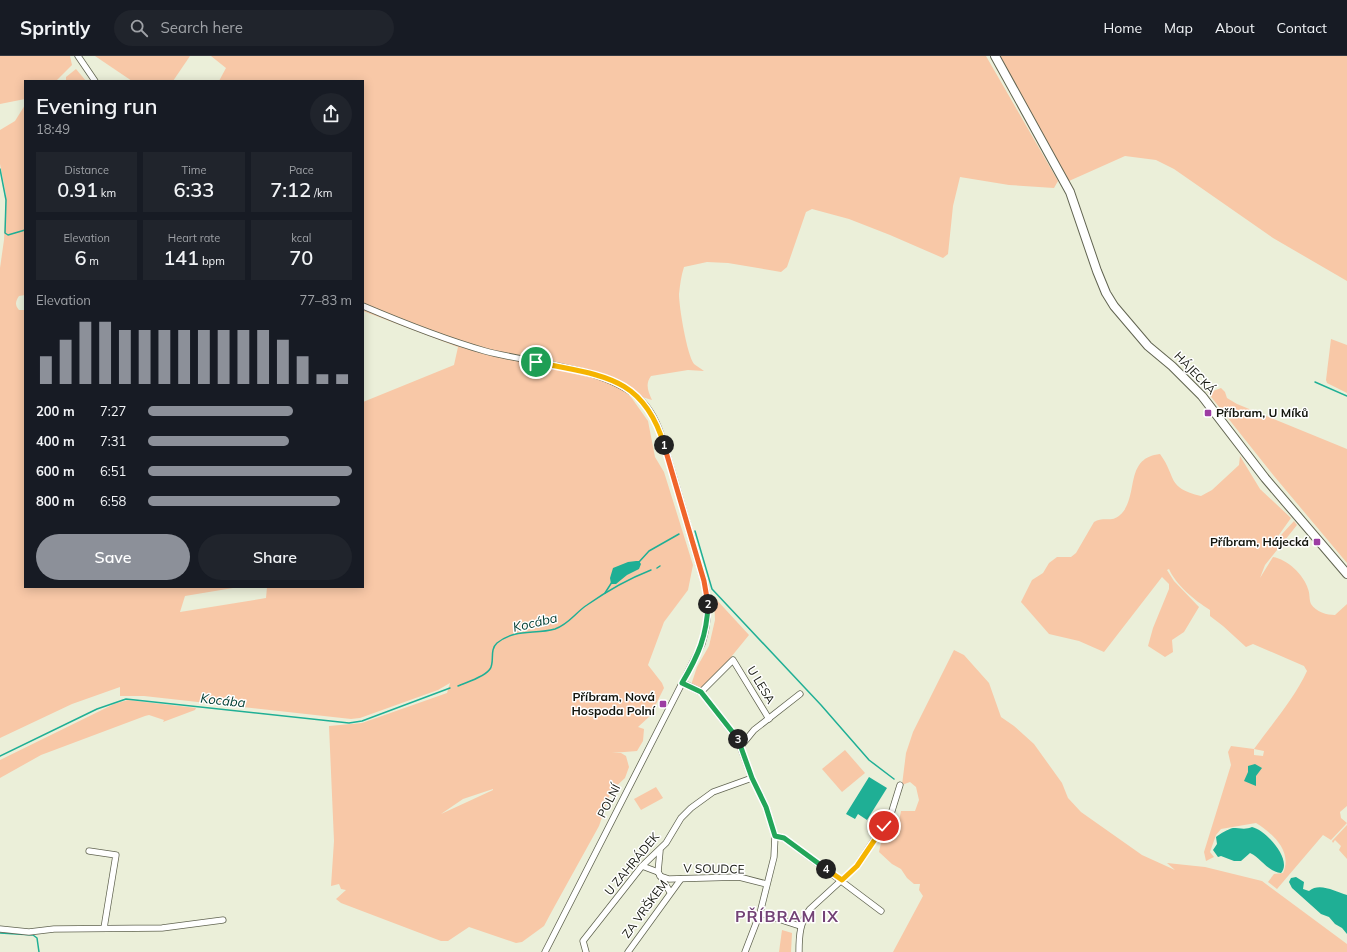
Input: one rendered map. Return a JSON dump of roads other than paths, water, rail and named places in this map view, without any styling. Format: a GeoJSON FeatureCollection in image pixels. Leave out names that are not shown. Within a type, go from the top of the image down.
{"type":"FeatureCollection","features":[{"type":"Feature","properties":{"kind":"main road","name":"HÁJECKÁ"},"geometry":{"type":"LineString","coordinates":[[995,56],[1070,192],[1097,271],[1114,306],[1148,346],[1172,366],[1202,396],[1265,478],[1347,574]]}},
{"type":"Feature","properties":{"kind":"street"},"geometry":{"type":"LineString","coordinates":[[78,56],[94,80]]}},
{"type":"Feature","properties":{"kind":"street","name":"POLNÍ"},"geometry":{"type":"LineString","coordinates":[[364,306],[400,322],[462,344],[498,354],[605,378],[628,388],[648,407],[660,433],[704,581],[708,603],[708,624],[695,661],[682,683],[545,952]]}},
{"type":"Feature","properties":{"kind":"street","name":"U LESA"},"geometry":{"type":"LineString","coordinates":[[701,692],[733,660],[769,719]]}},
{"type":"Feature","properties":{"kind":"street"},"geometry":{"type":"LineString","coordinates":[[682,683],[701,692],[741,746],[752,778],[766,807],[775,836],[774,857],[766,884],[760,913],[745,952]]}},
{"type":"Feature","properties":{"kind":"street","name":"U LESA"},"geometry":{"type":"LineString","coordinates":[[741,746],[754,730],[800,694]]}},
{"type":"Feature","properties":{"kind":"street","name":"U ZAHRÁDEK"},"geometry":{"type":"LineString","coordinates":[[586,952],[583,941],[642,866],[660,849],[681,818],[696,804],[714,792],[752,778]]}},
{"type":"Feature","properties":{"kind":"street"},"geometry":{"type":"LineString","coordinates":[[799,952],[800,926],[810,909],[857,866],[884,826],[890,814],[900,785]]}},
{"type":"Feature","properties":{"kind":"street"},"geometry":{"type":"LineString","coordinates":[[775,836],[784,838],[842,880],[881,911]]}},
{"type":"Feature","properties":{"kind":"street"},"geometry":{"type":"LineString","coordinates":[[660,849],[659,874],[670,892]]}},
{"type":"Feature","properties":{"kind":"street"},"geometry":{"type":"LineString","coordinates":[[89,851],[116,854],[104,928]]}},
{"type":"Feature","properties":{"kind":"street","name":"V SOUDCE"},"geometry":{"type":"LineString","coordinates":[[642,866],[659,874],[681,879],[739,878],[766,884]]}},
{"type":"Feature","properties":{"kind":"street","name":"ZA VRŠKEM"},"geometry":{"type":"LineString","coordinates":[[628,952],[670,892],[681,879]]}},
{"type":"Feature","properties":{"kind":"street"},"geometry":{"type":"LineString","coordinates":[[760,913],[800,926]]}},
{"type":"Feature","properties":{"kind":"street"},"geometry":{"type":"LineString","coordinates":[[0,929],[29,932],[104,928],[177,928],[223,920]]}},
{"type":"Feature","properties":{"kind":"water"},"geometry":{"type":"Polygon","coordinates":[[[639,561],[641,564],[639,569],[627,575],[616,584],[611,584],[610,578],[613,568],[628,562],[639,561]]]}},
{"type":"Feature","properties":{"kind":"water"},"geometry":{"type":"Polygon","coordinates":[[[1255,764],[1262,768],[1256,776],[1256,786],[1244,781],[1248,772],[1248,766],[1255,764]]]}},
{"type":"Feature","properties":{"kind":"water"},"geometry":{"type":"Polygon","coordinates":[[[869,777],[887,788],[867,820],[858,814],[855,819],[846,814],[869,777]]]}},
{"type":"Feature","properties":{"kind":"water"},"geometry":{"type":"Polygon","coordinates":[[[1252,827],[1258,829],[1276,846],[1284,861],[1284,867],[1281,873],[1268,868],[1258,858],[1250,853],[1241,861],[1234,861],[1221,856],[1218,857],[1213,850],[1217,844],[1216,837],[1222,833],[1233,828],[1245,829],[1252,827]]]}},
{"type":"Feature","properties":{"kind":"water"},"geometry":{"type":"Polygon","coordinates":[[[1296,877],[1304,882],[1303,889],[1309,891],[1318,887],[1328,888],[1347,895],[1347,934],[1329,917],[1321,914],[1292,888],[1289,882],[1291,878],[1296,877]]]}},
{"type":"Feature","properties":{"kind":"waterway"},"geometry":{"type":"LineString","coordinates":[[0,169],[6,200],[5,233],[8,235],[24,230]]}},
{"type":"Feature","properties":{"kind":"waterway"},"geometry":{"type":"LineString","coordinates":[[1315,382],[1347,396]]}},
{"type":"Feature","properties":{"kind":"waterway"},"geometry":{"type":"LineString","coordinates":[[695,531],[712,589],[821,705],[869,760],[894,779]]}},
{"type":"Feature","properties":{"kind":"waterway"},"geometry":{"type":"LineString","coordinates":[[639,562],[649,551],[679,534]]}},
{"type":"Feature","properties":{"kind":"waterway","name":"Kocába"},"geometry":{"type":"LineString","coordinates":[[458,686],[488,672],[492,663],[493,649],[497,643],[504,638],[511,635],[547,631],[560,627],[602,595],[626,581],[651,570]]}},
{"type":"Feature","properties":{"kind":"waterway","name":"Kocába"},"geometry":{"type":"LineString","coordinates":[[605,593],[612,582]]}},
{"type":"Feature","properties":{"kind":"waterway","name":"Kocába"},"geometry":{"type":"LineString","coordinates":[[0,756],[97,709],[126,699],[349,723],[362,721],[450,688]]}},
{"type":"Feature","properties":{"kind":"waterway"},"geometry":{"type":"LineString","coordinates":[[0,933],[33,935],[37,938],[39,952]]}},
{"type":"Feature","properties":{"kind":"place","name":"Příbram, U Míků"},"geometry":{"type":"Point","coordinates":[1208,413]}},
{"type":"Feature","properties":{"kind":"place","name":"Příbram, Hájecká"},"geometry":{"type":"Point","coordinates":[1317,542]}},
{"type":"Feature","properties":{"kind":"place","name":"Příbram, Nová Hospoda Polní"},"geometry":{"type":"Point","coordinates":[663,704]}},
{"type":"Feature","properties":{"kind":"district","name":"PŘÍBRAM IX"},"geometry":{"type":"Point","coordinates":[787,916]}}]}
